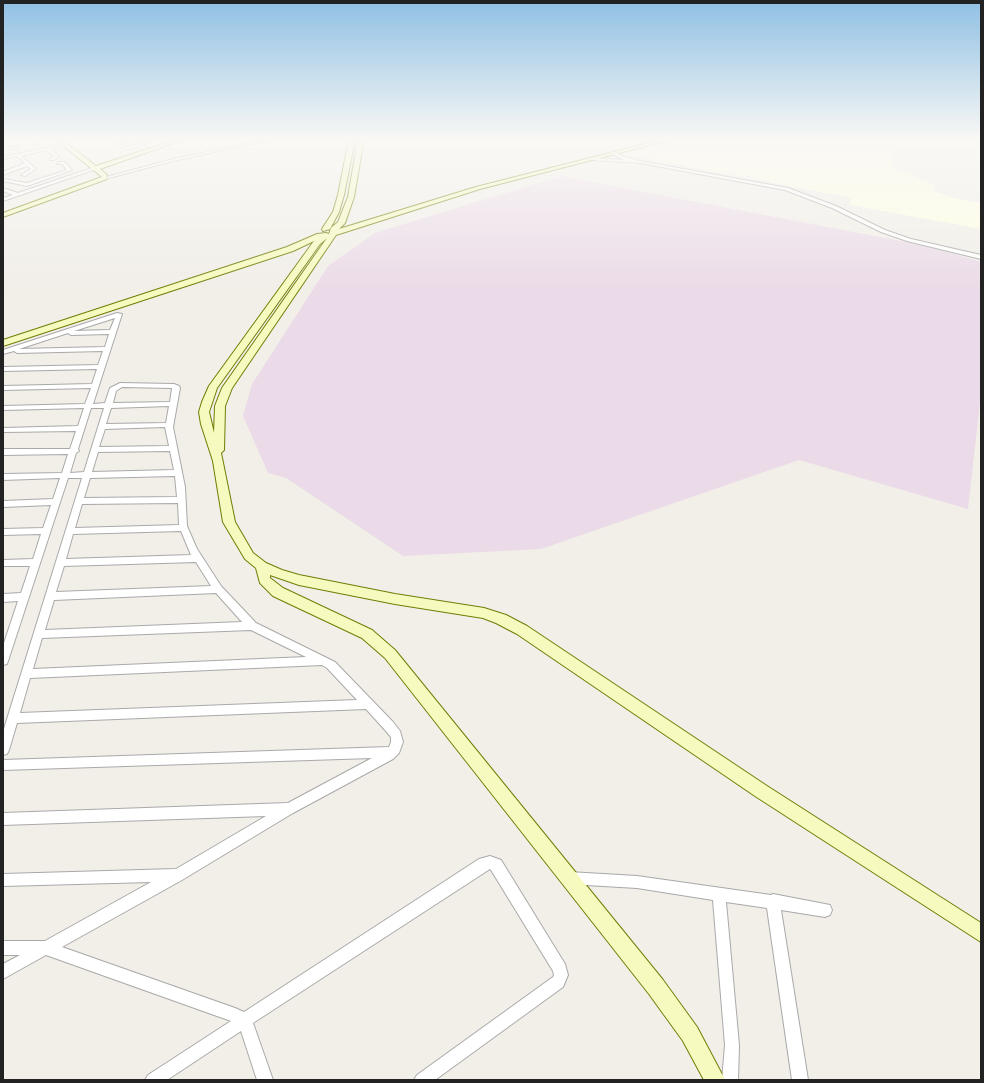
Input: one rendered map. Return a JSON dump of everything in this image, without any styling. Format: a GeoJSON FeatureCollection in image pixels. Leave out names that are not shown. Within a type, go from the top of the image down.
{"type":"FeatureCollection","features":[{"type":"Feature","properties":{"kind":"main road"},"geometry":{"type":"LineString","coordinates":[[3,215],[73,190]]}},
{"type":"Feature","properties":{"kind":"main road"},"geometry":{"type":"LineString","coordinates":[[218,461],[220,406],[227,388],[329,232],[342,190]]}},
{"type":"Feature","properties":{"kind":"main road"},"geometry":{"type":"LineString","coordinates":[[352,190],[341,223],[317,242],[219,378],[208,396],[204,412],[206,424],[218,461],[229,522],[249,556],[262,566],[278,574],[298,580],[395,600],[484,613],[501,619],[522,630],[761,791],[981,934]]}},
{"type":"Feature","properties":{"kind":"main road"},"geometry":{"type":"LineString","coordinates":[[3,337],[233,262],[329,232],[360,226],[473,190]]}},
{"type":"Feature","properties":{"kind":"main road"},"geometry":{"type":"LineString","coordinates":[[341,223],[346,226],[360,226]]}},
{"type":"Feature","properties":{"kind":"main road"},"geometry":{"type":"LineString","coordinates":[[3,343],[290,249],[329,232]]}},
{"type":"Feature","properties":{"kind":"main road"},"geometry":{"type":"LineString","coordinates":[[262,566],[264,580],[278,592],[367,634],[390,654],[570,878],[660,993],[690,1034],[715,1080]]}},
{"type":"Feature","properties":{"kind":"street"},"geometry":{"type":"LineString","coordinates":[[5,190],[18,195]]}},
{"type":"Feature","properties":{"kind":"street"},"geometry":{"type":"LineString","coordinates":[[3,200],[34,190]]}},
{"type":"Feature","properties":{"kind":"street"},"geometry":{"type":"LineString","coordinates":[[787,190],[834,208],[883,231],[921,243],[981,257]]}},
{"type":"Feature","properties":{"kind":"street"},"geometry":{"type":"LineString","coordinates":[[3,193],[9,191]]}},
{"type":"Feature","properties":{"kind":"street"},"geometry":{"type":"LineString","coordinates":[[3,661],[8,633],[25,598],[90,406],[119,314],[5,352]]}},
{"type":"Feature","properties":{"kind":"street"},"geometry":{"type":"LineString","coordinates":[[62,333],[114,332]]}},
{"type":"Feature","properties":{"kind":"street"},"geometry":{"type":"LineString","coordinates":[[5,352],[108,348]]}},
{"type":"Feature","properties":{"kind":"street"},"geometry":{"type":"LineString","coordinates":[[3,369],[102,366]]}},
{"type":"Feature","properties":{"kind":"street"},"geometry":{"type":"LineString","coordinates":[[3,750],[113,390],[120,385],[174,386],[176,388],[169,424],[178,473],[184,528],[187,538],[198,558],[218,589],[252,626],[324,661],[337,671],[389,726],[396,735],[397,742],[389,755],[289,809],[177,875],[3,972]]}},
{"type":"Feature","properties":{"kind":"street"},"geometry":{"type":"LineString","coordinates":[[3,388],[96,386]]}},
{"type":"Feature","properties":{"kind":"street"},"geometry":{"type":"LineString","coordinates":[[3,408],[173,404]]}},
{"type":"Feature","properties":{"kind":"street"},"geometry":{"type":"LineString","coordinates":[[102,427],[169,424]]}},
{"type":"Feature","properties":{"kind":"street"},"geometry":{"type":"LineString","coordinates":[[3,430],[82,428]]}},
{"type":"Feature","properties":{"kind":"street"},"geometry":{"type":"LineString","coordinates":[[95,450],[173,448]]}},
{"type":"Feature","properties":{"kind":"street"},"geometry":{"type":"LineString","coordinates":[[3,452],[75,451]]}},
{"type":"Feature","properties":{"kind":"street"},"geometry":{"type":"LineString","coordinates":[[3,477],[178,473]]}},
{"type":"Feature","properties":{"kind":"street"},"geometry":{"type":"LineString","coordinates":[[79,501],[181,500]]}},
{"type":"Feature","properties":{"kind":"street"},"geometry":{"type":"LineString","coordinates":[[3,504],[57,502]]}},
{"type":"Feature","properties":{"kind":"street"},"geometry":{"type":"LineString","coordinates":[[70,531],[184,528]]}},
{"type":"Feature","properties":{"kind":"street"},"geometry":{"type":"LineString","coordinates":[[3,532],[47,531]]}},
{"type":"Feature","properties":{"kind":"street"},"geometry":{"type":"LineString","coordinates":[[60,563],[198,558]]}},
{"type":"Feature","properties":{"kind":"street"},"geometry":{"type":"LineString","coordinates":[[3,563],[37,562]]}},
{"type":"Feature","properties":{"kind":"street"},"geometry":{"type":"LineString","coordinates":[[50,596],[218,589]]}},
{"type":"Feature","properties":{"kind":"street"},"geometry":{"type":"LineString","coordinates":[[3,598],[25,598]]}},
{"type":"Feature","properties":{"kind":"street"},"geometry":{"type":"LineString","coordinates":[[38,634],[252,626]]}},
{"type":"Feature","properties":{"kind":"street"},"geometry":{"type":"LineString","coordinates":[[26,674],[324,661]]}},
{"type":"Feature","properties":{"kind":"street"},"geometry":{"type":"LineString","coordinates":[[13,718],[369,704]]}},
{"type":"Feature","properties":{"kind":"street"},"geometry":{"type":"LineString","coordinates":[[3,766],[392,752]]}},
{"type":"Feature","properties":{"kind":"street"},"geometry":{"type":"LineString","coordinates":[[3,819],[289,809]]}},
{"type":"Feature","properties":{"kind":"street"},"geometry":{"type":"LineString","coordinates":[[153,1080],[484,864],[490,862],[496,865],[560,969],[561,975],[558,982],[422,1080]]}},
{"type":"Feature","properties":{"kind":"street"},"geometry":{"type":"LineString","coordinates":[[3,880],[177,875]]}},
{"type":"Feature","properties":{"kind":"street"},"geometry":{"type":"LineString","coordinates":[[570,878],[636,882],[719,895],[773,901],[825,910]]}},
{"type":"Feature","properties":{"kind":"street"},"geometry":{"type":"LineString","coordinates":[[719,895],[732,1045],[730,1080]]}},
{"type":"Feature","properties":{"kind":"street"},"geometry":{"type":"LineString","coordinates":[[773,901],[800,1080]]}},
{"type":"Feature","properties":{"kind":"street"},"geometry":{"type":"LineString","coordinates":[[3,948],[45,948],[235,1015],[244,1021],[249,1030],[265,1080]]}},
{"type":"Feature","properties":{"kind":"shaded area"},"geometry":{"type":"Polygon","coordinates":[[[517,190],[632,190],[927,246],[981,262],[981,394],[968,509],[799,460],[541,549],[403,556],[286,478],[268,473],[243,416],[252,384],[328,266],[375,233],[517,190]]]}},
{"type":"Feature","properties":{"kind":"shaded area"},"geometry":{"type":"Polygon","coordinates":[[[808,190],[934,190],[933,191],[958,199],[981,203],[981,229],[850,205],[849,204],[852,198],[808,190]]]}}]}
